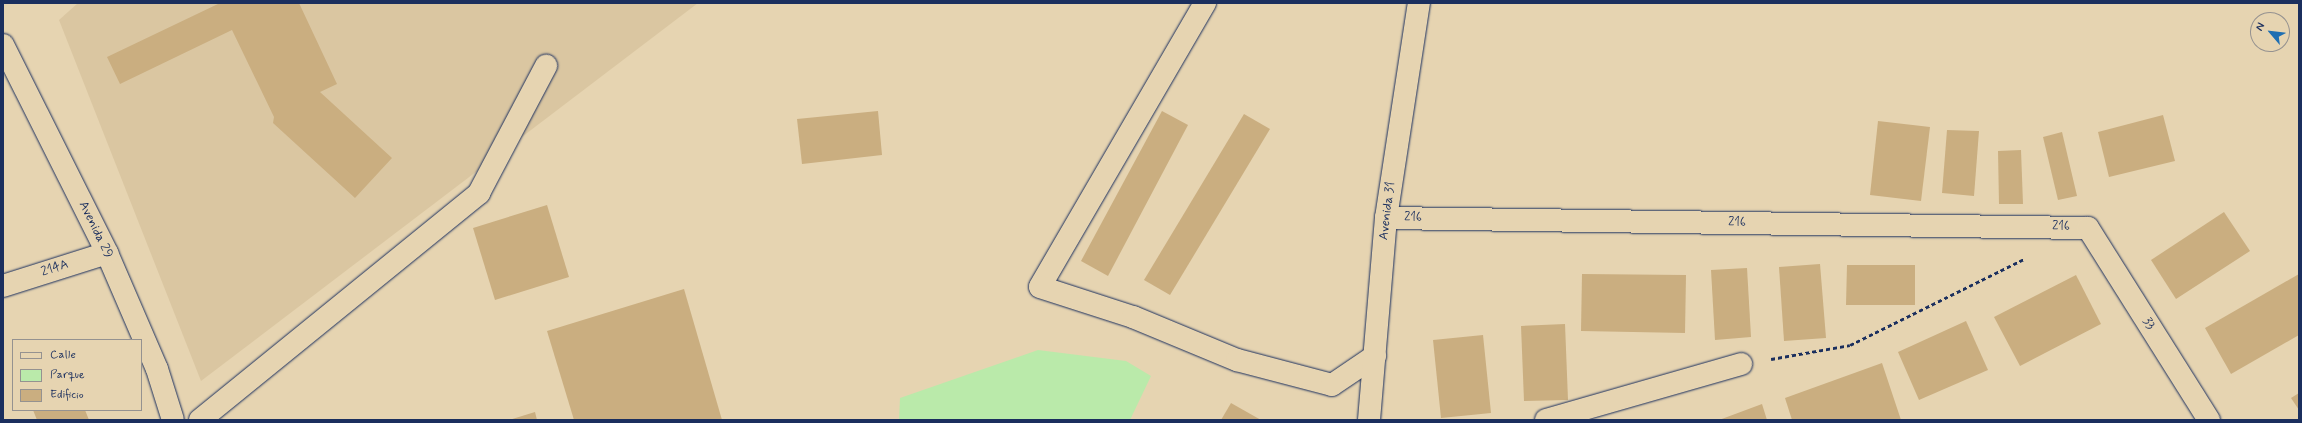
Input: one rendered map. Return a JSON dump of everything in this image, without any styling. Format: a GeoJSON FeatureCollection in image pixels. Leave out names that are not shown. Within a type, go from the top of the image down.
{"type":"FeatureCollection","features":[{"type":"Feature","properties":{"kind":"street"},"geometry":{"type":"LineString","coordinates":[[1205,3],[1040,287],[1133,318],[1237,360],[1332,385],[1375,356]]}},
{"type":"Feature","properties":{"kind":"street","name":"Avenida 31"},"geometry":{"type":"LineString","coordinates":[[1369,420],[1386,218],[1419,3]]}},
{"type":"Feature","properties":{"kind":"street","name":"Avenida 29"},"geometry":{"type":"LineString","coordinates":[[3,45],[107,253],[156,369],[173,420]]}},
{"type":"Feature","properties":{"kind":"street"},"geometry":{"type":"LineString","coordinates":[[200,420],[479,193],[546,66]]}},
{"type":"Feature","properties":{"kind":"street","name":"216"},"geometry":{"type":"LineString","coordinates":[[1386,218],[2088,228]]}},
{"type":"Feature","properties":{"kind":"street","name":"33"},"geometry":{"type":"LineString","coordinates":[[2088,228],[2209,420]]}},
{"type":"Feature","properties":{"kind":"street","name":"214A"},"geometry":{"type":"LineString","coordinates":[[3,286],[107,253]]}},
{"type":"Feature","properties":{"kind":"street"},"geometry":{"type":"LineString","coordinates":[[1546,420],[1741,364]]}},
{"type":"Feature","properties":{"kind":"path"},"geometry":{"type":"LineString","coordinates":[[1741,364],[1850,345],[2032,255]]}},
{"type":"Feature","properties":{"kind":"shaded area"},"geometry":{"type":"Polygon","coordinates":[[[78,3],[698,3],[201,381],[59,20],[78,3]]]}},
{"type":"Feature","properties":{"kind":"green space"},"geometry":{"type":"Polygon","coordinates":[[[1038,350],[1126,361],[1151,376],[1130,420],[899,420],[900,398],[1038,350]]]}},
{"type":"Feature","properties":{"kind":"building"},"geometry":{"type":"Polygon","coordinates":[[[220,3],[299,3],[337,84],[320,92],[392,158],[355,198],[273,123],[274,117],[232,30],[120,84],[107,57],[220,3]]]}},
{"type":"Feature","properties":{"kind":"building"},"geometry":{"type":"Polygon","coordinates":[[[878,111],[882,155],[802,164],[797,119],[878,111]]]}},
{"type":"Feature","properties":{"kind":"building"},"geometry":{"type":"Polygon","coordinates":[[[1162,111],[1188,125],[1108,276],[1081,261],[1162,111]]]}},
{"type":"Feature","properties":{"kind":"building"},"geometry":{"type":"Polygon","coordinates":[[[1244,114],[1270,129],[1170,295],[1144,280],[1244,114]]]}},
{"type":"Feature","properties":{"kind":"building"},"geometry":{"type":"Polygon","coordinates":[[[2163,115],[2175,161],[2109,177],[2098,132],[2163,115]]]}},
{"type":"Feature","properties":{"kind":"building"},"geometry":{"type":"Polygon","coordinates":[[[1878,121],[1930,127],[1921,201],[1870,195],[1878,121]]]}},
{"type":"Feature","properties":{"kind":"building"},"geometry":{"type":"Polygon","coordinates":[[[1947,130],[1979,131],[1974,196],[1942,193],[1947,130]]]}},
{"type":"Feature","properties":{"kind":"building"},"geometry":{"type":"Polygon","coordinates":[[[2062,132],[2077,196],[2058,200],[2043,137],[2062,132]]]}},
{"type":"Feature","properties":{"kind":"building"},"geometry":{"type":"Polygon","coordinates":[[[2021,150],[2023,204],[1999,204],[1998,151],[2021,150]]]}},
{"type":"Feature","properties":{"kind":"building"},"geometry":{"type":"Polygon","coordinates":[[[547,205],[569,277],[495,300],[473,228],[547,205]]]}},
{"type":"Feature","properties":{"kind":"building"},"geometry":{"type":"Polygon","coordinates":[[[2224,212],[2250,251],[2176,299],[2151,260],[2224,212]]]}},
{"type":"Feature","properties":{"kind":"building"},"geometry":{"type":"Polygon","coordinates":[[[1820,264],[1826,338],[1784,341],[1779,267],[1820,264]]]}},
{"type":"Feature","properties":{"kind":"building"},"geometry":{"type":"Polygon","coordinates":[[[1847,265],[1915,265],[1915,305],[1846,305],[1847,265]]]}},
{"type":"Feature","properties":{"kind":"building"},"geometry":{"type":"Polygon","coordinates":[[[1747,268],[1751,337],[1715,340],[1711,270],[1747,268]]]}},
{"type":"Feature","properties":{"kind":"building"},"geometry":{"type":"Polygon","coordinates":[[[1582,274],[1686,275],[1685,333],[1581,331],[1582,274]]]}},
{"type":"Feature","properties":{"kind":"building"},"geometry":{"type":"Polygon","coordinates":[[[2299,274],[2299,335],[2231,374],[2205,328],[2299,274]]]}},
{"type":"Feature","properties":{"kind":"building"},"geometry":{"type":"Polygon","coordinates":[[[2076,275],[2101,324],[2020,366],[1994,317],[2076,275]]]}},
{"type":"Feature","properties":{"kind":"building"},"geometry":{"type":"Polygon","coordinates":[[[684,289],[722,420],[574,420],[547,331],[684,289]]]}},
{"type":"Feature","properties":{"kind":"building"},"geometry":{"type":"Polygon","coordinates":[[[1966,321],[1988,370],[1919,400],[1898,352],[1966,321]]]}},
{"type":"Feature","properties":{"kind":"building"},"geometry":{"type":"Polygon","coordinates":[[[1565,324],[1568,400],[1524,401],[1521,326],[1565,324]]]}},
{"type":"Feature","properties":{"kind":"building"},"geometry":{"type":"Polygon","coordinates":[[[1483,335],[1491,413],[1441,418],[1433,340],[1483,335]]]}},
{"type":"Feature","properties":{"kind":"building"},"geometry":{"type":"Polygon","coordinates":[[[1882,363],[1901,420],[1792,420],[1785,398],[1882,363]]]}},
{"type":"Feature","properties":{"kind":"building"},"geometry":{"type":"Polygon","coordinates":[[[2299,393],[2299,410],[2291,398],[2299,393]]]}},
{"type":"Feature","properties":{"kind":"building"},"geometry":{"type":"Polygon","coordinates":[[[1231,403],[1261,420],[1221,420],[1231,403]]]}},
{"type":"Feature","properties":{"kind":"building"},"geometry":{"type":"Polygon","coordinates":[[[1762,404],[1767,420],[1719,420],[1762,404]]]}},
{"type":"Feature","properties":{"kind":"building"},"geometry":{"type":"Polygon","coordinates":[[[33,411],[85,411],[89,420],[37,420],[33,411]]]}},
{"type":"Feature","properties":{"kind":"building"},"geometry":{"type":"Polygon","coordinates":[[[535,412],[537,420],[509,420],[535,412]]]}}]}
